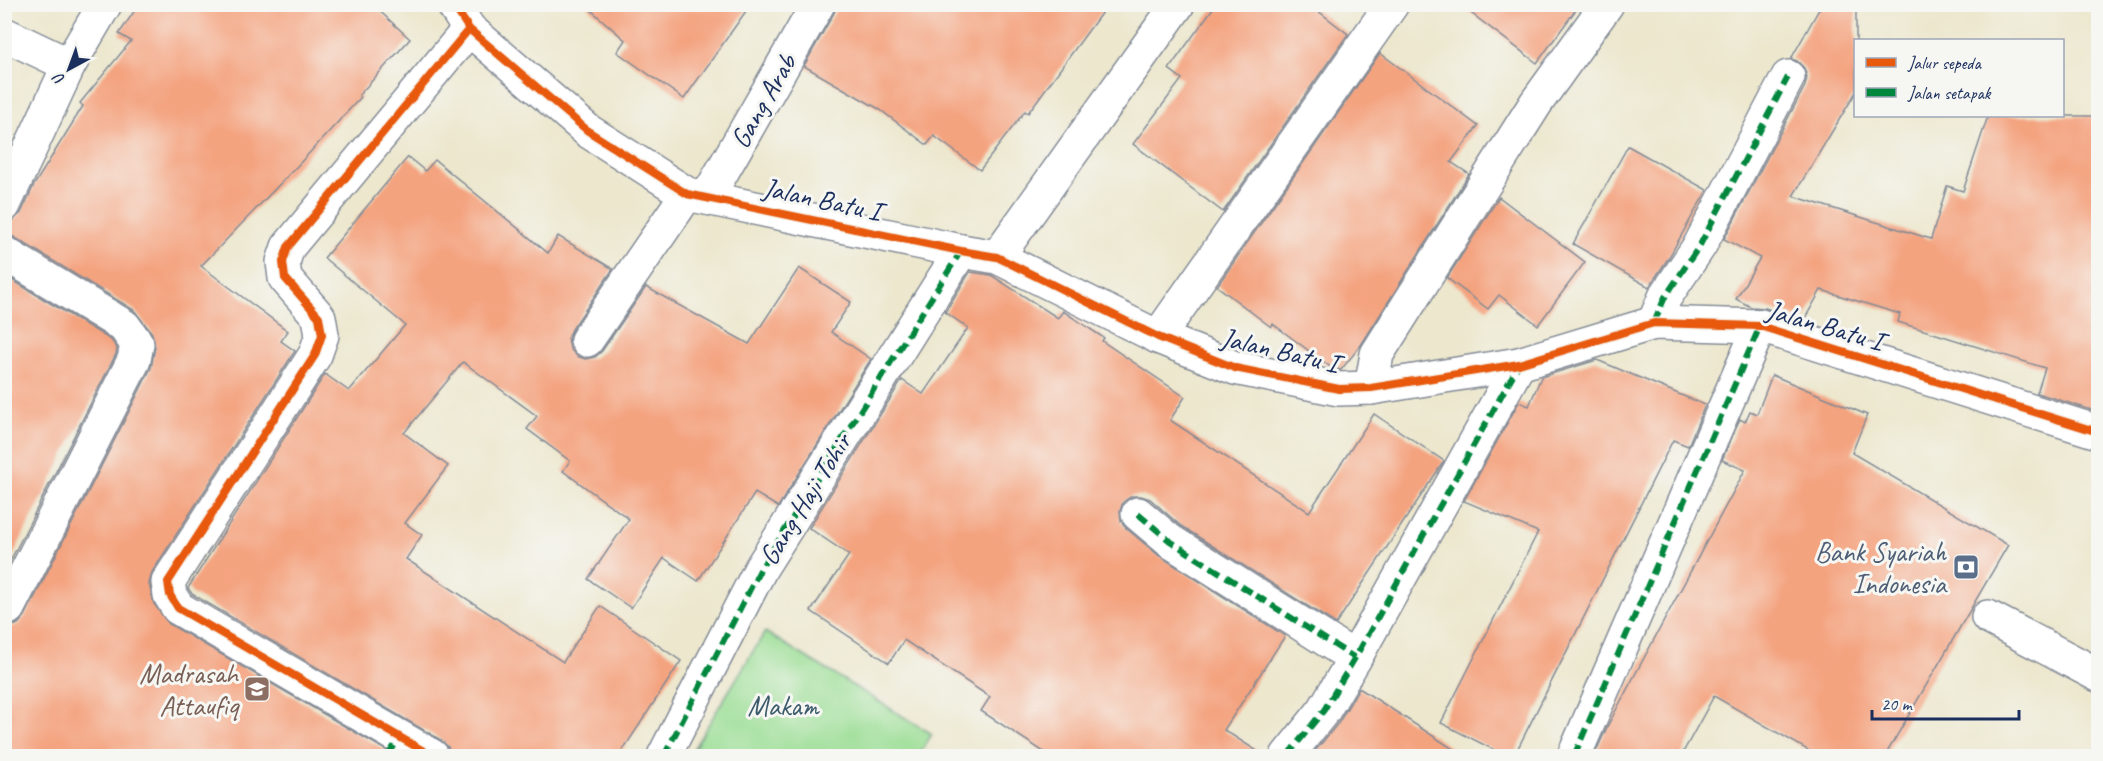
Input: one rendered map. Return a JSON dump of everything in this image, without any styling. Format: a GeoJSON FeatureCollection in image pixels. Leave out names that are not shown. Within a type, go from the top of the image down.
{"type":"FeatureCollection","features":[{"type":"Feature","properties":{"kind":"street"},"geometry":{"type":"LineString","coordinates":[[4,205],[69,65],[105,4]]}},
{"type":"Feature","properties":{"kind":"street","name":"Gang Arab"},"geometry":{"type":"LineString","coordinates":[[587,340],[697,196],[818,4]]}},
{"type":"Feature","properties":{"kind":"street"},"geometry":{"type":"LineString","coordinates":[[998,257],[1178,4]]}},
{"type":"Feature","properties":{"kind":"street"},"geometry":{"type":"LineString","coordinates":[[1158,337],[1392,4]]}},
{"type":"Feature","properties":{"kind":"street"},"geometry":{"type":"LineString","coordinates":[[1371,388],[1377,354],[1536,103],[1607,4]]}},
{"type":"Feature","properties":{"kind":"street"},"geometry":{"type":"LineString","coordinates":[[432,756],[394,747],[178,608],[170,595],[168,582],[315,355],[322,334],[319,317],[285,278],[282,262],[288,248],[461,17]]}},
{"type":"Feature","properties":{"kind":"street","name":"Jalan Batu I"},"geometry":{"type":"LineString","coordinates":[[461,17],[588,131],[697,196],[998,257],[1158,337],[1235,368],[1339,389],[1371,388],[1520,364],[1654,322],[1760,326],[2098,432]]}},
{"type":"Feature","properties":{"kind":"street"},"geometry":{"type":"LineString","coordinates":[[4,34],[69,65]]}},
{"type":"Feature","properties":{"kind":"street"},"geometry":{"type":"LineString","coordinates":[[1654,322],[1665,297],[1700,245],[1788,77]]}},
{"type":"Feature","properties":{"kind":"street","name":"Gang Haji Tohir"},"geometry":{"type":"LineString","coordinates":[[664,756],[761,568],[961,251]]}},
{"type":"Feature","properties":{"kind":"street"},"geometry":{"type":"LineString","coordinates":[[4,253],[124,326],[137,345],[134,360],[8,608]]}},
{"type":"Feature","properties":{"kind":"street"},"geometry":{"type":"LineString","coordinates":[[1574,756],[1760,326]]}},
{"type":"Feature","properties":{"kind":"street"},"geometry":{"type":"LineString","coordinates":[[1287,756],[1324,710],[1355,658],[1520,364]]}},
{"type":"Feature","properties":{"kind":"street"},"geometry":{"type":"LineString","coordinates":[[1138,514],[1170,541],[1355,658]]}},
{"type":"Feature","properties":{"kind":"street"},"geometry":{"type":"LineString","coordinates":[[1988,617],[2098,675]]}},
{"type":"Feature","properties":{"kind":"green space","name":"Makam"},"geometry":{"type":"Polygon","coordinates":[[[765,632],[932,734],[918,756],[689,756],[765,632]]]}},
{"type":"Feature","properties":{"kind":"building"},"geometry":{"type":"Polygon","coordinates":[[[139,4],[372,4],[410,39],[359,95],[361,97],[201,266],[288,331],[281,341],[295,351],[152,572],[149,584],[154,604],[169,624],[396,756],[4,756],[4,626],[10,627],[18,624],[25,616],[151,368],[155,347],[152,333],[134,310],[4,233],[21,213],[34,185],[83,106],[80,103],[131,41],[119,34],[139,4]]]}},
{"type":"Feature","properties":{"kind":"building"},"geometry":{"type":"Polygon","coordinates":[[[584,4],[751,4],[684,99],[617,52],[625,40],[584,4]]]}},
{"type":"Feature","properties":{"kind":"building"},"geometry":{"type":"Polygon","coordinates":[[[837,4],[1108,4],[1028,113],[1025,111],[980,170],[934,136],[927,145],[879,109],[804,66],[837,4]]]}},
{"type":"Feature","properties":{"kind":"building"},"geometry":{"type":"Polygon","coordinates":[[[1216,4],[1309,4],[1348,34],[1223,212],[1133,144],[1182,79],[1169,69],[1216,4]]]}},
{"type":"Feature","properties":{"kind":"building"},"geometry":{"type":"Polygon","coordinates":[[[1459,4],[1580,4],[1537,63],[1459,4]]]}},
{"type":"Feature","properties":{"kind":"building"},"geometry":{"type":"Polygon","coordinates":[[[1822,4],[1856,4],[1854,95],[1793,196],[1931,239],[1947,186],[1963,191],[1988,117],[2098,116],[2098,412],[2037,393],[2045,368],[1898,322],[1900,314],[1821,290],[1804,320],[1765,308],[1751,307],[1736,299],[1760,258],[1724,239],[1805,86],[1807,77],[1804,68],[1791,59],[1822,4]]]}},
{"type":"Feature","properties":{"kind":"building"},"geometry":{"type":"Polygon","coordinates":[[[1380,53],[1478,126],[1451,162],[1469,174],[1361,345],[1341,370],[1332,368],[1273,324],[1271,327],[1217,286],[1380,53]]]}},
{"type":"Feature","properties":{"kind":"building"},"geometry":{"type":"Polygon","coordinates":[[[1628,146],[1707,190],[1649,287],[1573,244],[1628,146]]]}},
{"type":"Feature","properties":{"kind":"building"},"geometry":{"type":"Polygon","coordinates":[[[408,157],[425,171],[435,160],[548,253],[558,236],[613,269],[568,338],[570,349],[577,356],[585,359],[595,357],[602,351],[646,287],[749,344],[799,268],[851,302],[831,332],[871,359],[778,507],[755,493],[698,581],[664,558],[631,608],[588,579],[629,519],[563,471],[570,461],[527,429],[537,416],[463,362],[404,433],[448,466],[405,523],[422,535],[406,559],[563,662],[600,606],[681,661],[619,756],[451,756],[448,747],[441,740],[192,594],[188,588],[325,374],[349,391],[405,325],[324,258],[408,157]]]}},
{"type":"Feature","properties":{"kind":"building"},"geometry":{"type":"Polygon","coordinates":[[[1499,197],[1585,262],[1538,325],[1499,295],[1488,309],[1447,278],[1499,197]]]}},
{"type":"Feature","properties":{"kind":"building"},"geometry":{"type":"Polygon","coordinates":[[[970,272],[991,275],[1058,318],[1063,311],[1104,338],[1102,341],[1185,397],[1170,420],[1309,512],[1374,414],[1444,461],[1336,624],[1181,526],[1150,499],[1132,496],[1123,502],[1120,511],[1121,521],[1158,555],[1285,636],[1224,730],[1265,756],[1050,756],[981,711],[990,697],[904,640],[889,663],[811,611],[849,555],[809,528],[902,380],[923,394],[968,328],[945,312],[970,272]]]}},
{"type":"Feature","properties":{"kind":"building"},"geometry":{"type":"Polygon","coordinates":[[[4,275],[111,340],[117,348],[4,573],[4,275]]]}},
{"type":"Feature","properties":{"kind":"building"},"geometry":{"type":"Polygon","coordinates":[[[1597,360],[1705,405],[1688,446],[1673,440],[1514,756],[1506,756],[1441,723],[1538,532],[1464,501],[1519,402],[1529,406],[1541,377],[1597,360]]]}},
{"type":"Feature","properties":{"kind":"building"},"geometry":{"type":"Polygon","coordinates":[[[1772,375],[1867,415],[1852,453],[2008,545],[1885,756],[1818,756],[1714,696],[1681,756],[1594,756],[1608,725],[1745,470],[1722,460],[1740,419],[1745,422],[1750,411],[1757,414],[1772,375]]]}},
{"type":"Feature","properties":{"kind":"building"},"geometry":{"type":"Polygon","coordinates":[[[1359,688],[1464,756],[1311,756],[1339,722],[1359,688]]]}},
{"type":"Feature","properties":{"kind":"marked path"},"geometry":{"type":"LineString","coordinates":[[1654,323],[1665,297],[1700,245],[1788,77]]}},
{"type":"Feature","properties":{"kind":"marked path"},"geometry":{"type":"LineString","coordinates":[[664,756],[761,568],[961,251]]}},
{"type":"Feature","properties":{"kind":"marked path"},"geometry":{"type":"LineString","coordinates":[[1574,756],[1760,326]]}},
{"type":"Feature","properties":{"kind":"marked path"},"geometry":{"type":"LineString","coordinates":[[1287,756],[1324,710],[1355,658],[1519,364]]}},
{"type":"Feature","properties":{"kind":"marked path"},"geometry":{"type":"LineString","coordinates":[[1138,514],[1170,541],[1355,658]]}},
{"type":"Feature","properties":{"kind":"marked path"},"geometry":{"type":"LineString","coordinates":[[388,756],[399,738]]}},
{"type":"Feature","properties":{"kind":"cycle path"},"geometry":{"type":"LineString","coordinates":[[453,4],[469,29],[588,131],[687,194],[997,257],[1158,337],[1235,368],[1339,389],[1371,388],[1519,364],[1654,323],[1760,326],[2098,432]]}},
{"type":"Feature","properties":{"kind":"cycle path"},"geometry":{"type":"LineString","coordinates":[[432,756],[178,608],[170,595],[168,582],[315,355],[322,335],[319,317],[285,278],[283,262],[288,247],[469,29]]}},
{"type":"Feature","properties":{"kind":"place","name":"Bank Syariah Indonesia"},"geometry":{"type":"Point","coordinates":[1966,567]}},
{"type":"Feature","properties":{"kind":"place","name":"Madrasah Attaufiq"},"geometry":{"type":"Point","coordinates":[257,689]}}]}
